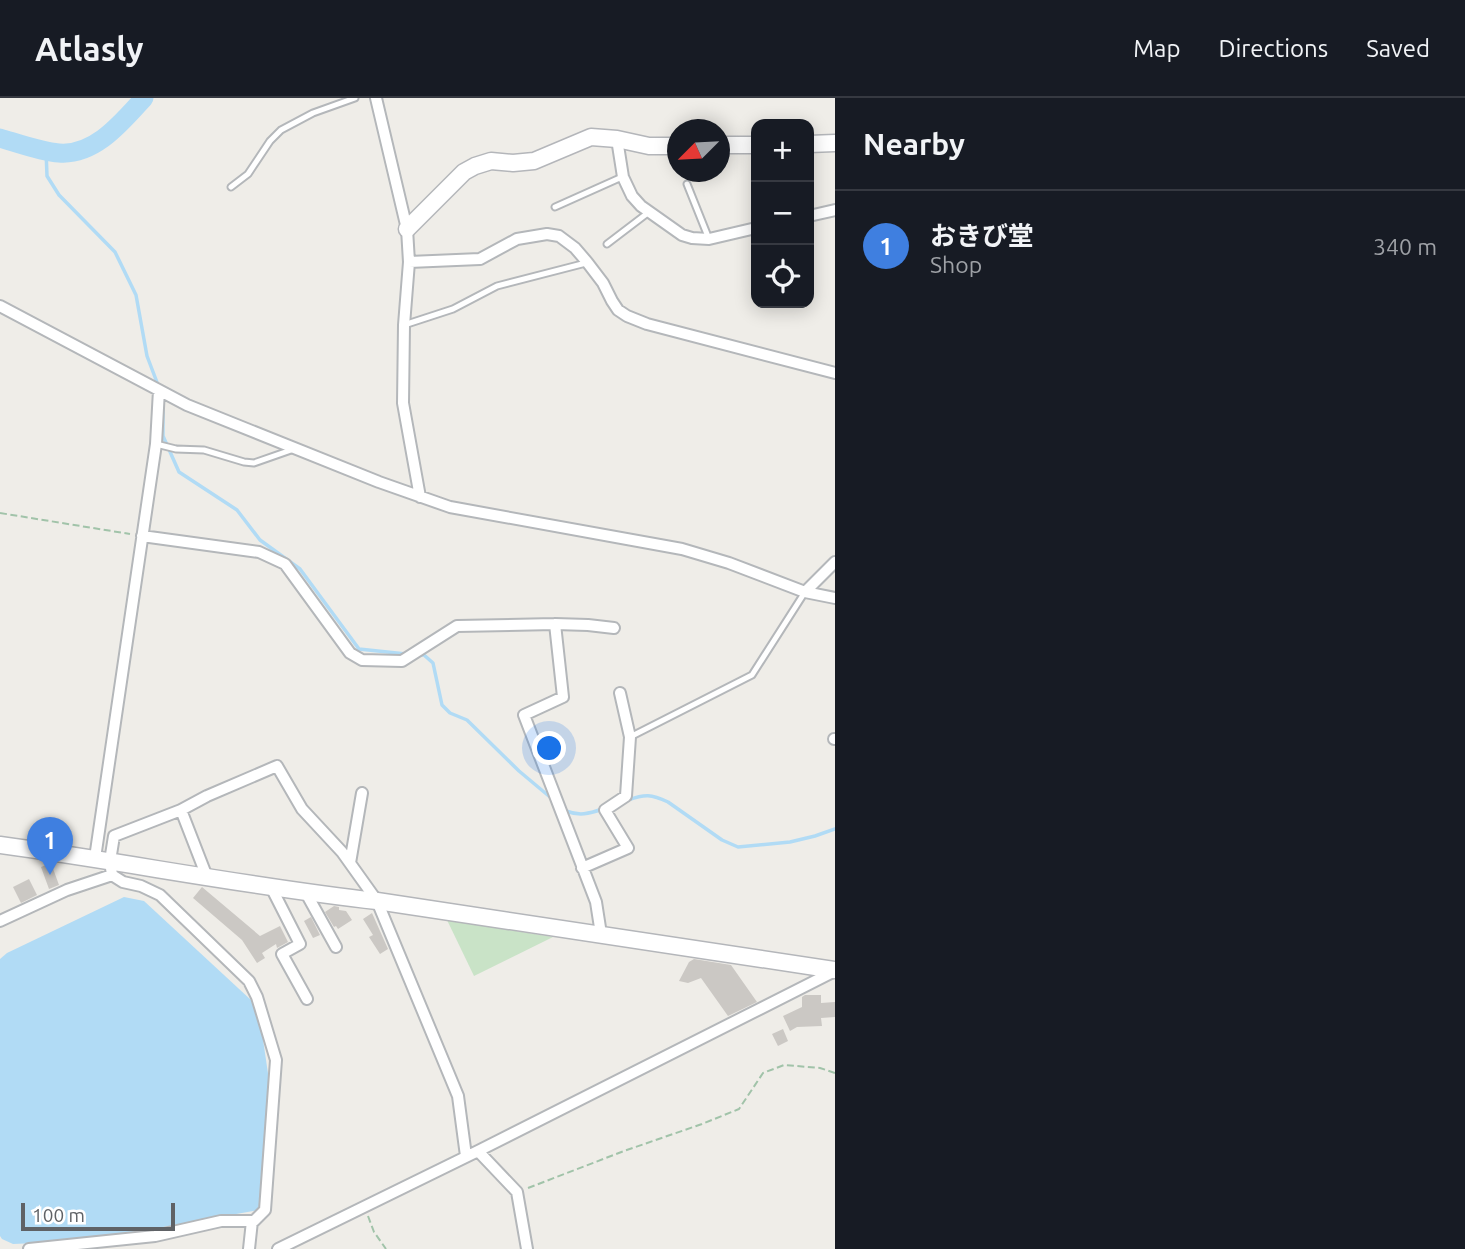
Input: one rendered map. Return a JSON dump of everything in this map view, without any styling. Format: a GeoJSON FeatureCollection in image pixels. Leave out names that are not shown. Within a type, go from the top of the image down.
{"type":"FeatureCollection","features":[{"type":"Feature","properties":{"kind":"street"},"geometry":{"type":"LineString","coordinates":[[376,98],[407,229],[410,262],[404,325],[403,403],[420,497]]}},
{"type":"Feature","properties":{"kind":"street"},"geometry":{"type":"LineString","coordinates":[[407,229],[464,172],[475,166],[491,161],[534,161],[591,137],[649,146],[667,146]]}},
{"type":"Feature","properties":{"kind":"street"},"geometry":{"type":"LineString","coordinates":[[617,139],[623,177],[632,195],[641,206],[682,235],[709,239],[751,229]]}},
{"type":"Feature","properties":{"kind":"street"},"geometry":{"type":"LineString","coordinates":[[814,144],[835,143]]}},
{"type":"Feature","properties":{"kind":"street"},"geometry":{"type":"LineString","coordinates":[[730,145],[751,145]]}},
{"type":"Feature","properties":{"kind":"street"},"geometry":{"type":"LineString","coordinates":[[814,215],[835,210]]}},
{"type":"Feature","properties":{"kind":"street"},"geometry":{"type":"LineString","coordinates":[[410,262],[480,259],[517,239],[547,234],[559,236],[587,262],[618,310],[627,316],[648,324],[835,373]]}},
{"type":"Feature","properties":{"kind":"street"},"geometry":{"type":"LineString","coordinates":[[0,306],[187,405],[450,508],[682,549],[729,563],[805,592],[835,598]]}},
{"type":"Feature","properties":{"kind":"street"},"geometry":{"type":"LineString","coordinates":[[106,865],[142,536],[156,444],[159,390]]}},
{"type":"Feature","properties":{"kind":"street"},"geometry":{"type":"LineString","coordinates":[[142,536],[259,552],[285,564],[350,653],[362,660],[402,662],[457,625],[555,624],[614,628]]}},
{"type":"Feature","properties":{"kind":"street"},"geometry":{"type":"LineString","coordinates":[[805,592],[835,562]]}},
{"type":"Feature","properties":{"kind":"street"},"geometry":{"type":"LineString","coordinates":[[555,624],[563,697],[524,715],[596,902],[601,934]]}},
{"type":"Feature","properties":{"kind":"street"},"geometry":{"type":"LineString","coordinates":[[582,868],[628,848],[605,810],[626,796],[630,737],[620,693]]}},
{"type":"Feature","properties":{"kind":"street"},"geometry":{"type":"LineString","coordinates":[[0,921],[67,890],[106,865],[114,836],[181,810],[206,796],[277,766],[302,810],[342,852],[377,901],[457,1096],[466,1156]]}},
{"type":"Feature","properties":{"kind":"street"},"geometry":{"type":"LineString","coordinates":[[349,863],[362,793]]}},
{"type":"Feature","properties":{"kind":"street"},"geometry":{"type":"LineString","coordinates":[[181,810],[207,877]]}},
{"type":"Feature","properties":{"kind":"street"},"geometry":{"type":"LineString","coordinates":[[0,845],[106,865],[377,901],[835,970]]}},
{"type":"Feature","properties":{"kind":"street"},"geometry":{"type":"LineString","coordinates":[[29,1249],[155,1236],[221,1221],[254,1221],[265,1210],[276,1060],[257,997],[249,982],[160,895],[141,886],[123,882],[106,865]]}},
{"type":"Feature","properties":{"kind":"street"},"geometry":{"type":"LineString","coordinates":[[271,887],[300,944],[282,954],[307,999]]}},
{"type":"Feature","properties":{"kind":"street"},"geometry":{"type":"LineString","coordinates":[[306,893],[336,947]]}},
{"type":"Feature","properties":{"kind":"street"},"geometry":{"type":"LineString","coordinates":[[278,1249],[835,970]]}},
{"type":"Feature","properties":{"kind":"street"},"geometry":{"type":"LineString","coordinates":[[478,1151],[517,1192],[527,1249]]}},
{"type":"Feature","properties":{"kind":"street"},"geometry":{"type":"LineString","coordinates":[[249,1249],[252,1221]]}},
{"type":"Feature","properties":{"kind":"lane"},"geometry":{"type":"LineString","coordinates":[[231,187],[248,174],[270,141],[281,130],[313,113],[355,98]]}},
{"type":"Feature","properties":{"kind":"lane"},"geometry":{"type":"LineString","coordinates":[[555,207],[623,177]]}},
{"type":"Feature","properties":{"kind":"lane"},"geometry":{"type":"LineString","coordinates":[[687,184],[709,239]]}},
{"type":"Feature","properties":{"kind":"lane"},"geometry":{"type":"LineString","coordinates":[[607,244],[650,212]]}},
{"type":"Feature","properties":{"kind":"lane"},"geometry":{"type":"LineString","coordinates":[[404,325],[453,309],[497,285],[587,262]]}},
{"type":"Feature","properties":{"kind":"lane"},"geometry":{"type":"LineString","coordinates":[[156,444],[176,449],[204,450],[254,463],[297,448]]}},
{"type":"Feature","properties":{"kind":"lane"},"geometry":{"type":"LineString","coordinates":[[630,737],[752,675],[805,592]]}},
{"type":"Feature","properties":{"kind":"path"},"geometry":{"type":"LineString","coordinates":[[0,513],[142,536]]}},
{"type":"Feature","properties":{"kind":"path"},"geometry":{"type":"LineString","coordinates":[[517,1192],[739,1109],[763,1073],[784,1065],[820,1068],[835,1073]]}},
{"type":"Feature","properties":{"kind":"path"},"geometry":{"type":"LineString","coordinates":[[365,1206],[374,1232],[386,1249]]}},
{"type":"Feature","properties":{"kind":"green space"},"geometry":{"type":"Polygon","coordinates":[[[447,920],[553,937],[474,976],[447,920]]]}},
{"type":"Feature","properties":{"kind":"water"},"geometry":{"type":"Polygon","coordinates":[[[124,897],[144,901],[251,1000],[261,1026],[270,1087],[259,1210],[84,1241],[13,1244],[0,1236],[0,959],[7,953],[124,897]]]}},
{"type":"Feature","properties":{"kind":"building"},"geometry":{"type":"Polygon","coordinates":[[[51,863],[59,885],[49,889],[41,867],[51,863]]]}},
{"type":"Feature","properties":{"kind":"building"},"geometry":{"type":"Polygon","coordinates":[[[29,879],[37,895],[21,903],[13,887],[29,879]]]}},
{"type":"Feature","properties":{"kind":"building"},"geometry":{"type":"Polygon","coordinates":[[[202,887],[260,936],[280,926],[288,942],[277,948],[276,944],[262,953],[265,958],[257,963],[242,940],[193,898],[202,887]]]}},
{"type":"Feature","properties":{"kind":"building"},"geometry":{"type":"Polygon","coordinates":[[[334,906],[346,911],[352,920],[338,929],[325,912],[334,906]]]}},
{"type":"Feature","properties":{"kind":"building"},"geometry":{"type":"Polygon","coordinates":[[[372,913],[388,949],[380,954],[369,937],[373,935],[363,919],[372,913]]]}},
{"type":"Feature","properties":{"kind":"building"},"geometry":{"type":"Polygon","coordinates":[[[311,917],[320,935],[313,938],[304,921],[311,917]]]}},
{"type":"Feature","properties":{"kind":"building"},"geometry":{"type":"Polygon","coordinates":[[[694,959],[731,965],[757,1002],[728,1016],[701,978],[688,983],[679,981],[689,962],[694,959]]]}},
{"type":"Feature","properties":{"kind":"building"},"geometry":{"type":"Polygon","coordinates":[[[821,995],[821,1003],[835,1002],[835,1017],[821,1018],[822,1026],[797,1027],[790,1031],[783,1016],[802,1007],[802,997],[821,995]]]}},
{"type":"Feature","properties":{"kind":"building"},"geometry":{"type":"Polygon","coordinates":[[[783,1029],[788,1041],[778,1046],[772,1034],[783,1029]]]}},
{"type":"Feature","properties":{"kind":"waterway"},"geometry":{"type":"LineString","coordinates":[[0,138],[59,153],[84,149],[107,136],[144,98]]}},
{"type":"Feature","properties":{"kind":"waterway"},"geometry":{"type":"LineString","coordinates":[[46,150],[47,176],[59,195],[115,252],[136,295],[147,356],[158,385]]}},
{"type":"Feature","properties":{"kind":"waterway"},"geometry":{"type":"LineString","coordinates":[[163,398],[163,436],[179,472],[237,510],[260,540],[300,569],[359,649],[406,654]]}},
{"type":"Feature","properties":{"kind":"waterway"},"geometry":{"type":"LineString","coordinates":[[417,655],[424,655],[433,663],[442,705],[450,713],[467,720],[550,797]]}},
{"type":"Feature","properties":{"kind":"waterway"},"geometry":{"type":"LineString","coordinates":[[628,800],[648,796],[662,799],[722,840],[738,847],[790,842],[835,829]]}},
{"type":"Feature","properties":{"kind":"waterway"},"geometry":{"type":"LineString","coordinates":[[566,811],[584,814],[602,809]]}},
{"type":"Feature","properties":{"kind":"place","name":"おきび堂"},"geometry":{"type":"Point","coordinates":[50,875]}}]}
